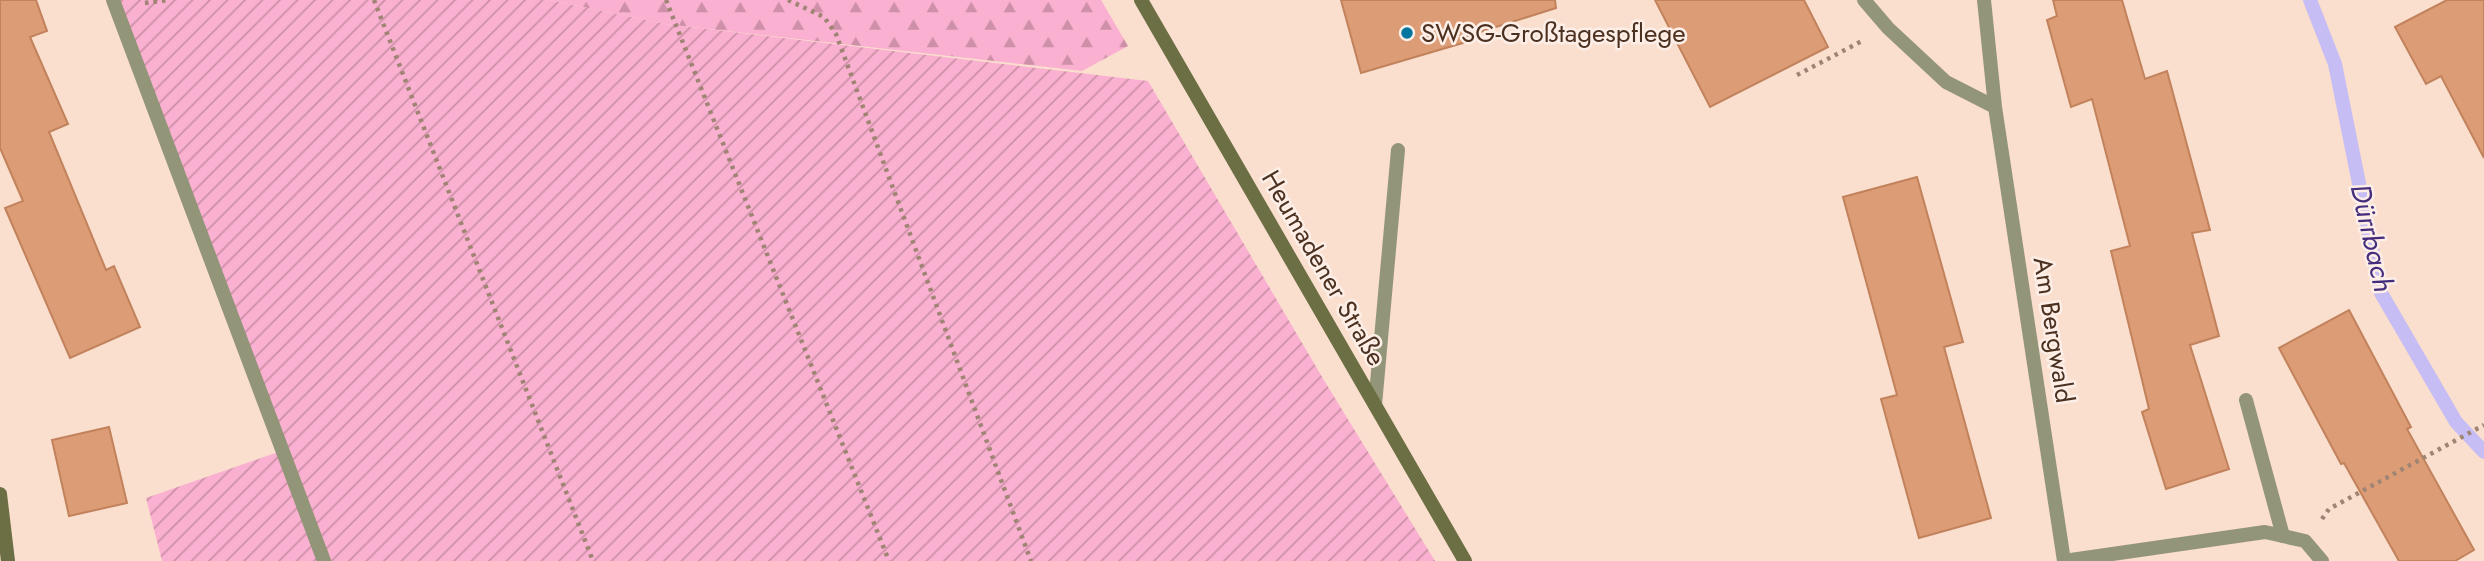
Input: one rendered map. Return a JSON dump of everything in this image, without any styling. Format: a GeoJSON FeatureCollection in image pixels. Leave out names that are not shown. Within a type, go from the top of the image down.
{"type":"FeatureCollection","features":[{"type":"Feature","properties":{"kind":"main road","name":"Heumadener Straße"},"geometry":{"type":"LineString","coordinates":[[1141,0],[1465,561]]}},
{"type":"Feature","properties":{"kind":"main road"},"geometry":{"type":"LineString","coordinates":[[0,495],[8,561]]}},
{"type":"Feature","properties":{"kind":"street"},"geometry":{"type":"LineString","coordinates":[[113,0],[324,561]]}},
{"type":"Feature","properties":{"kind":"street"},"geometry":{"type":"LineString","coordinates":[[1864,0],[1888,27],[1946,82],[1995,107]]}},
{"type":"Feature","properties":{"kind":"street","name":"Am Bergwald"},"geometry":{"type":"LineString","coordinates":[[1984,0],[1995,107],[2064,561]]}},
{"type":"Feature","properties":{"kind":"street"},"geometry":{"type":"LineString","coordinates":[[1375,405],[1398,150]]}},
{"type":"Feature","properties":{"kind":"street"},"geometry":{"type":"LineString","coordinates":[[2246,400],[2283,536]]}},
{"type":"Feature","properties":{"kind":"street"},"geometry":{"type":"LineString","coordinates":[[2064,561],[2265,532],[2305,541],[2322,561]]}},
{"type":"Feature","properties":{"kind":"path"},"geometry":{"type":"LineString","coordinates":[[374,0],[593,561]]}},
{"type":"Feature","properties":{"kind":"path"},"geometry":{"type":"LineString","coordinates":[[666,0],[889,561]]}},
{"type":"Feature","properties":{"kind":"path"},"geometry":{"type":"LineString","coordinates":[[788,0],[824,17],[836,34],[1031,561]]}},
{"type":"Feature","properties":{"kind":"path"},"geometry":{"type":"LineString","coordinates":[[1797,75],[1888,27]]}},
{"type":"Feature","properties":{"kind":"path"},"geometry":{"type":"LineString","coordinates":[[2305,541],[2329,509],[2484,425]]}},
{"type":"Feature","properties":{"kind":"green space"},"geometry":{"type":"Polygon","coordinates":[[[112,0],[549,0],[665,24],[1148,81],[1325,382],[1435,561],[162,561],[146,498],[284,450],[112,0]]]}},
{"type":"Feature","properties":{"kind":"green space"},"geometry":{"type":"Polygon","coordinates":[[[549,0],[1101,0],[1128,46],[1082,71],[665,24],[549,0]]]}},
{"type":"Feature","properties":{"kind":"building"},"geometry":{"type":"Polygon","coordinates":[[[0,0],[36,0],[47,31],[30,37],[68,124],[49,132],[106,270],[114,266],[140,327],[70,358],[5,208],[23,201],[0,148],[0,0]]]}},
{"type":"Feature","properties":{"kind":"building","name":"SWSG-Großtagespflege"},"geometry":{"type":"Polygon","coordinates":[[[1341,0],[1555,0],[1556,8],[1464,37],[1466,42],[1361,73],[1341,0]]]}},
{"type":"Feature","properties":{"kind":"building"},"geometry":{"type":"Polygon","coordinates":[[[1655,0],[1804,0],[1828,47],[1710,107],[1655,0]]]}},
{"type":"Feature","properties":{"kind":"building"},"geometry":{"type":"Polygon","coordinates":[[[2053,0],[2122,0],[2145,79],[2167,71],[2210,230],[2192,233],[2219,336],[2190,345],[2229,469],[2166,489],[2142,412],[2149,409],[2111,251],[2130,246],[2092,99],[2071,107],[2047,20],[2057,16],[2053,0]]]}},
{"type":"Feature","properties":{"kind":"building"},"geometry":{"type":"Polygon","coordinates":[[[2447,0],[2484,0],[2484,158],[2441,76],[2426,84],[2395,27],[2447,0]]]}},
{"type":"Feature","properties":{"kind":"building"},"geometry":{"type":"Polygon","coordinates":[[[1917,177],[1963,342],[1944,347],[1991,518],[1919,538],[1881,399],[1897,395],[1843,197],[1917,177]]]}},
{"type":"Feature","properties":{"kind":"building"},"geometry":{"type":"Polygon","coordinates":[[[2349,310],[2411,427],[2407,429],[2474,550],[2455,561],[2399,561],[2344,463],[2341,464],[2279,348],[2349,310]]]}},
{"type":"Feature","properties":{"kind":"building"},"geometry":{"type":"Polygon","coordinates":[[[109,427],[127,503],[69,516],[52,440],[109,427]]]}},
{"type":"Feature","properties":{"kind":"waterway","name":"Dürrbach"},"geometry":{"type":"LineString","coordinates":[[2310,0],[2335,64],[2381,293],[2456,422],[2484,452]]}},
{"type":"Feature","properties":{"kind":"place","name":"SWSG-Großtagespflege"},"geometry":{"type":"Point","coordinates":[1407,33]}}]}
